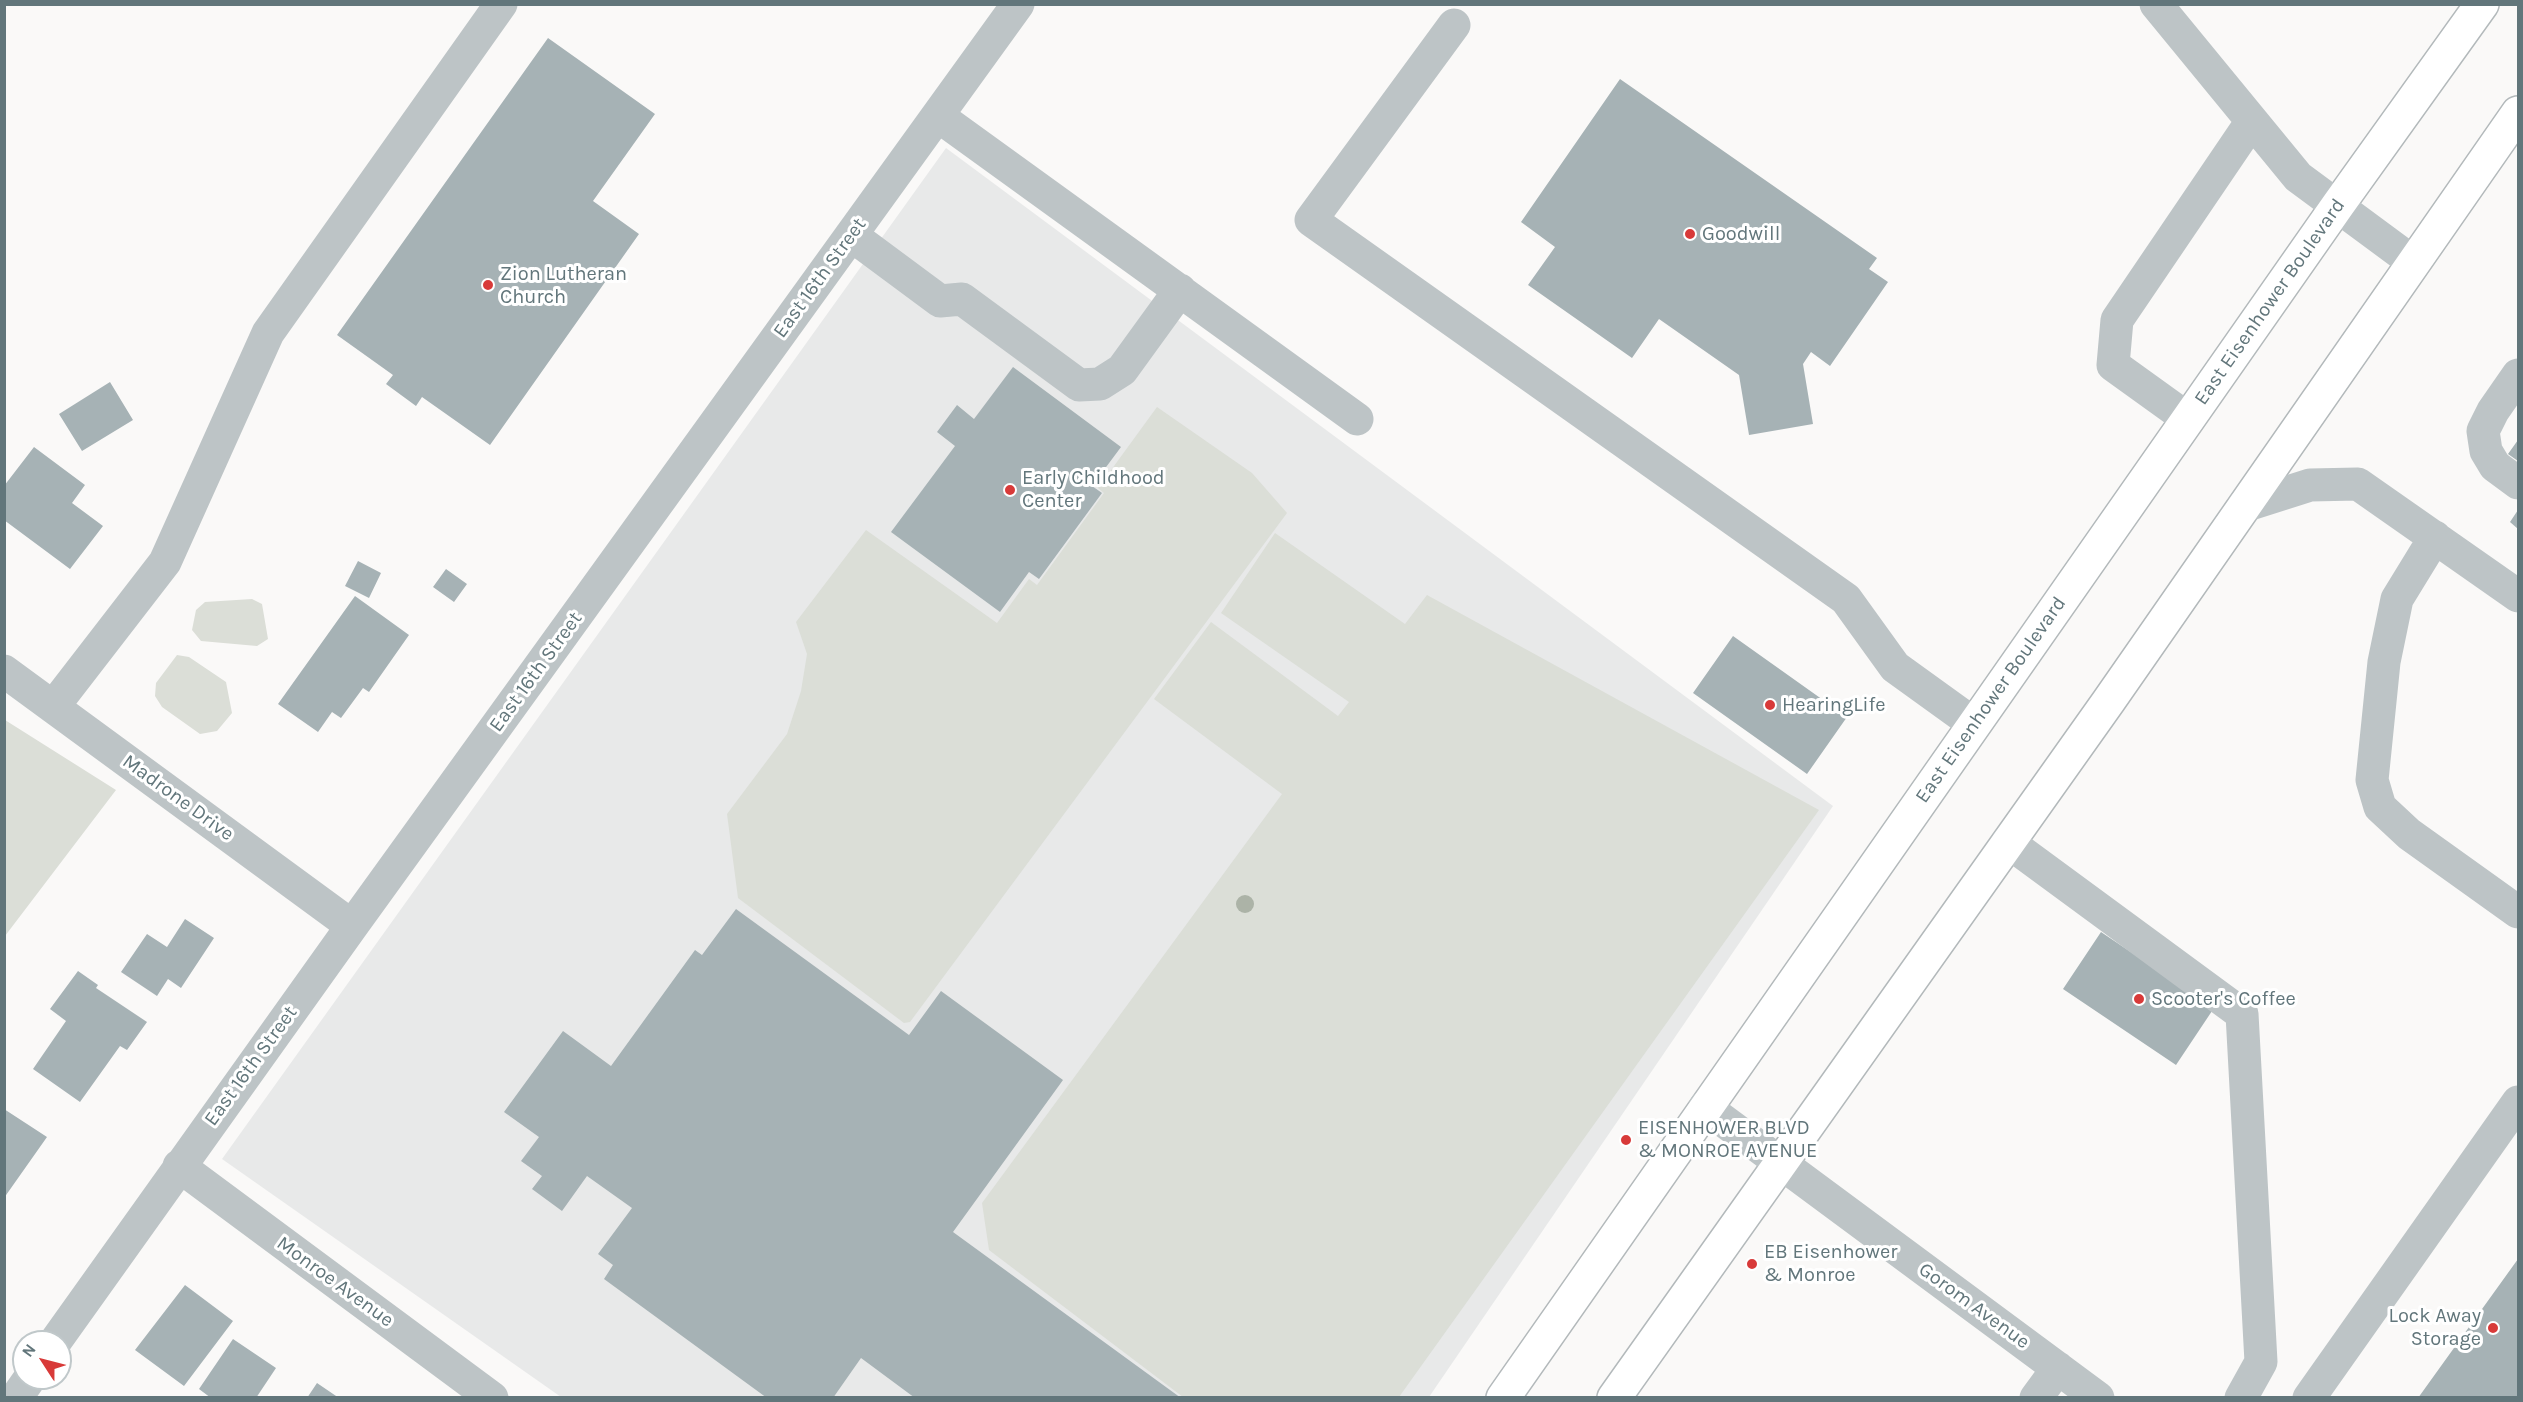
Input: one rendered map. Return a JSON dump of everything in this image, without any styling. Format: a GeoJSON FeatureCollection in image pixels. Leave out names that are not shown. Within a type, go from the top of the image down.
{"type":"FeatureCollection","features":[{"type":"Feature","properties":{"kind":"highway","name":"East Eisenhower Boulevard"},"geometry":{"type":"LineString","coordinates":[[1503,1398],[2338,205],[2482,4]]}},
{"type":"Feature","properties":{"kind":"highway"},"geometry":{"type":"LineString","coordinates":[[1614,1398],[2008,842],[2518,113]]}},
{"type":"Feature","properties":{"kind":"street"},"geometry":{"type":"LineString","coordinates":[[53,707],[165,562],[268,333],[501,4]]}},
{"type":"Feature","properties":{"kind":"street","name":"East 16th Street"},"geometry":{"type":"LineString","coordinates":[[64,1330],[179,1166],[1018,4]]}},
{"type":"Feature","properties":{"kind":"street"},"geometry":{"type":"LineString","coordinates":[[2156,4],[2298,177],[2413,262]]}},
{"type":"Feature","properties":{"kind":"street"},"geometry":{"type":"LineString","coordinates":[[1454,24],[1311,219],[1846,599],[1895,667],[1974,724]]}},
{"type":"Feature","properties":{"kind":"street"},"geometry":{"type":"LineString","coordinates":[[938,116],[1357,419]]}},
{"type":"Feature","properties":{"kind":"street"},"geometry":{"type":"LineString","coordinates":[[2188,419],[2113,365],[2117,320],[2252,121]]}},
{"type":"Feature","properties":{"kind":"street"},"geometry":{"type":"LineString","coordinates":[[851,235],[940,301],[962,299],[1079,385],[1100,384],[1122,370],[1180,290]]}},
{"type":"Feature","properties":{"kind":"street"},"geometry":{"type":"LineString","coordinates":[[2518,375],[2493,411],[2483,431],[2486,451],[2496,466],[2518,483]]}},
{"type":"Feature","properties":{"kind":"street"},"geometry":{"type":"LineString","coordinates":[[2244,506],[2310,485],[2358,484],[2518,596]]}},
{"type":"Feature","properties":{"kind":"street"},"geometry":{"type":"LineString","coordinates":[[2435,537],[2397,599],[2384,662],[2372,780],[2380,807],[2409,834],[2518,912]]}},
{"type":"Feature","properties":{"kind":"street","name":"Madrone Drive"},"geometry":{"type":"LineString","coordinates":[[4,671],[352,926]]}},
{"type":"Feature","properties":{"kind":"street"},"geometry":{"type":"LineString","coordinates":[[2008,842],[2242,1014],[2260,1362],[2241,1398]]}},
{"type":"Feature","properties":{"kind":"street"},"geometry":{"type":"LineString","coordinates":[[2309,1398],[2518,1102]]}},
{"type":"Feature","properties":{"kind":"street","name":"Gorom Avenue"},"geometry":{"type":"LineString","coordinates":[[1705,1107],[2098,1398]]}},
{"type":"Feature","properties":{"kind":"street","name":"Monroe Avenue"},"geometry":{"type":"LineString","coordinates":[[179,1166],[492,1398]]}},
{"type":"Feature","properties":{"kind":"street"},"geometry":{"type":"LineString","coordinates":[[2036,1398],[2058,1368]]}},
{"type":"Feature","properties":{"kind":"shaded area"},"geometry":{"type":"Polygon","coordinates":[[[946,148],[1833,806],[1429,1397],[561,1397],[222,1159],[946,148]]]}},
{"type":"Feature","properties":{"kind":"shaded area"},"geometry":{"type":"Polygon","coordinates":[[[1157,407],[1252,473],[1287,513],[910,1022],[904,1023],[738,898],[727,814],[787,734],[801,691],[807,654],[796,622],[866,530],[997,623],[1029,579],[1037,585],[1104,493],[1098,488],[1157,407]]]}},
{"type":"Feature","properties":{"kind":"shaded area"},"geometry":{"type":"Polygon","coordinates":[[[1275,533],[1405,624],[1427,595],[1819,810],[1399,1397],[1183,1397],[989,1250],[982,1203],[1282,794],[1154,699],[1211,622],[1338,716],[1349,702],[1221,613],[1275,533]]]}},
{"type":"Feature","properties":{"kind":"shaded area"},"geometry":{"type":"Polygon","coordinates":[[[252,599],[262,604],[268,639],[257,646],[201,641],[192,630],[196,610],[205,602],[252,599]]]}},
{"type":"Feature","properties":{"kind":"shaded area"},"geometry":{"type":"Polygon","coordinates":[[[177,655],[189,657],[226,682],[232,713],[217,731],[200,734],[162,707],[155,696],[156,683],[177,655]]]}},
{"type":"Feature","properties":{"kind":"shaded area"},"geometry":{"type":"Polygon","coordinates":[[[5,720],[116,790],[4,936],[5,720]]]}},
{"type":"Feature","properties":{"kind":"building","name":"Zion Lutheran Church"},"geometry":{"type":"Polygon","coordinates":[[[548,38],[655,114],[593,201],[639,234],[490,445],[422,397],[416,406],[386,384],[393,375],[337,335],[548,38]]]}},
{"type":"Feature","properties":{"kind":"building","name":"Goodwill"},"geometry":{"type":"Polygon","coordinates":[[[1620,79],[1877,258],[1869,269],[1888,282],[1830,366],[1811,352],[1803,364],[1813,424],[1749,435],[1739,375],[1659,319],[1632,358],[1528,285],[1555,247],[1521,222],[1620,79]]]}},
{"type":"Feature","properties":{"kind":"building","name":"Early Childhood Center"},"geometry":{"type":"Polygon","coordinates":[[[1013,367],[1121,447],[1092,486],[1102,493],[1039,579],[1029,572],[1000,612],[891,532],[955,446],[937,432],[957,405],[974,419],[1013,367]]]}},
{"type":"Feature","properties":{"kind":"building"},"geometry":{"type":"Polygon","coordinates":[[[110,382],[133,420],[82,451],[59,414],[110,382]]]}},
{"type":"Feature","properties":{"kind":"building"},"geometry":{"type":"Polygon","coordinates":[[[2518,440],[2518,461],[2508,454],[2518,440]]]}},
{"type":"Feature","properties":{"kind":"building"},"geometry":{"type":"Polygon","coordinates":[[[34,447],[85,485],[72,503],[103,526],[70,569],[4,520],[4,486],[34,447]]]}},
{"type":"Feature","properties":{"kind":"building"},"geometry":{"type":"Polygon","coordinates":[[[2518,510],[2518,529],[2510,522],[2518,510]]]}},
{"type":"Feature","properties":{"kind":"building"},"geometry":{"type":"Polygon","coordinates":[[[358,561],[381,573],[369,598],[345,586],[358,561]]]}},
{"type":"Feature","properties":{"kind":"building"},"geometry":{"type":"Polygon","coordinates":[[[446,569],[467,584],[454,602],[433,587],[446,569]]]}},
{"type":"Feature","properties":{"kind":"building"},"geometry":{"type":"Polygon","coordinates":[[[355,596],[409,635],[369,692],[363,688],[341,718],[332,712],[318,732],[278,704],[355,596]]]}},
{"type":"Feature","properties":{"kind":"building","name":"HearingLife"},"geometry":{"type":"Polygon","coordinates":[[[1733,636],[1847,717],[1807,774],[1693,693],[1733,636]]]}},
{"type":"Feature","properties":{"kind":"building"},"geometry":{"type":"Polygon","coordinates":[[[736,909],[909,1035],[941,991],[1063,1080],[953,1232],[1181,1398],[915,1398],[861,1358],[833,1398],[767,1398],[604,1279],[613,1265],[598,1254],[632,1208],[587,1176],[562,1211],[532,1189],[542,1176],[521,1161],[539,1137],[504,1112],[563,1031],[611,1066],[695,950],[702,955],[736,909]]]}},
{"type":"Feature","properties":{"kind":"building"},"geometry":{"type":"Polygon","coordinates":[[[185,919],[214,938],[181,988],[168,979],[157,996],[121,972],[147,934],[167,947],[185,919]]]}},
{"type":"Feature","properties":{"kind":"building","name":"Scooter's Coffee"},"geometry":{"type":"Polygon","coordinates":[[[2101,932],[2214,1008],[2176,1065],[2063,989],[2101,932]]]}},
{"type":"Feature","properties":{"kind":"building"},"geometry":{"type":"Polygon","coordinates":[[[78,971],[98,985],[96,988],[147,1022],[127,1050],[120,1046],[80,1102],[33,1069],[66,1021],[50,1009],[78,971]]]}},
{"type":"Feature","properties":{"kind":"building"},"geometry":{"type":"Polygon","coordinates":[[[4,1109],[47,1137],[4,1198],[4,1109]]]}},
{"type":"Feature","properties":{"kind":"building","name":"Lock Away Storage"},"geometry":{"type":"Polygon","coordinates":[[[2518,1259],[2518,1398],[2418,1398],[2518,1259]]]}},
{"type":"Feature","properties":{"kind":"building"},"geometry":{"type":"Polygon","coordinates":[[[185,1285],[233,1321],[184,1386],[135,1350],[185,1285]]]}},
{"type":"Feature","properties":{"kind":"building"},"geometry":{"type":"Polygon","coordinates":[[[233,1339],[276,1368],[256,1398],[211,1398],[199,1389],[233,1339]]]}},
{"type":"Feature","properties":{"kind":"building"},"geometry":{"type":"Polygon","coordinates":[[[317,1383],[339,1398],[307,1398],[317,1383]]]}},
{"type":"Feature","properties":{"kind":"place","name":"Goodwill"},"geometry":{"type":"Point","coordinates":[1690,234]}},
{"type":"Feature","properties":{"kind":"place","name":"Zion Lutheran Church"},"geometry":{"type":"Point","coordinates":[488,285]}},
{"type":"Feature","properties":{"kind":"place","name":"Early Childhood Center"},"geometry":{"type":"Point","coordinates":[1010,490]}},
{"type":"Feature","properties":{"kind":"place","name":"HearingLife"},"geometry":{"type":"Point","coordinates":[1770,705]}},
{"type":"Feature","properties":{"kind":"place","name":"Scooter's Coffee"},"geometry":{"type":"Point","coordinates":[2139,999]}},
{"type":"Feature","properties":{"kind":"place","name":"EISENHOWER BLVD & MONROE AVENUE"},"geometry":{"type":"Point","coordinates":[1626,1140]}},
{"type":"Feature","properties":{"kind":"place","name":"EB Eisenhower & Monroe"},"geometry":{"type":"Point","coordinates":[1752,1264]}},
{"type":"Feature","properties":{"kind":"place","name":"Lock Away Storage"},"geometry":{"type":"Point","coordinates":[2493,1328]}}]}
